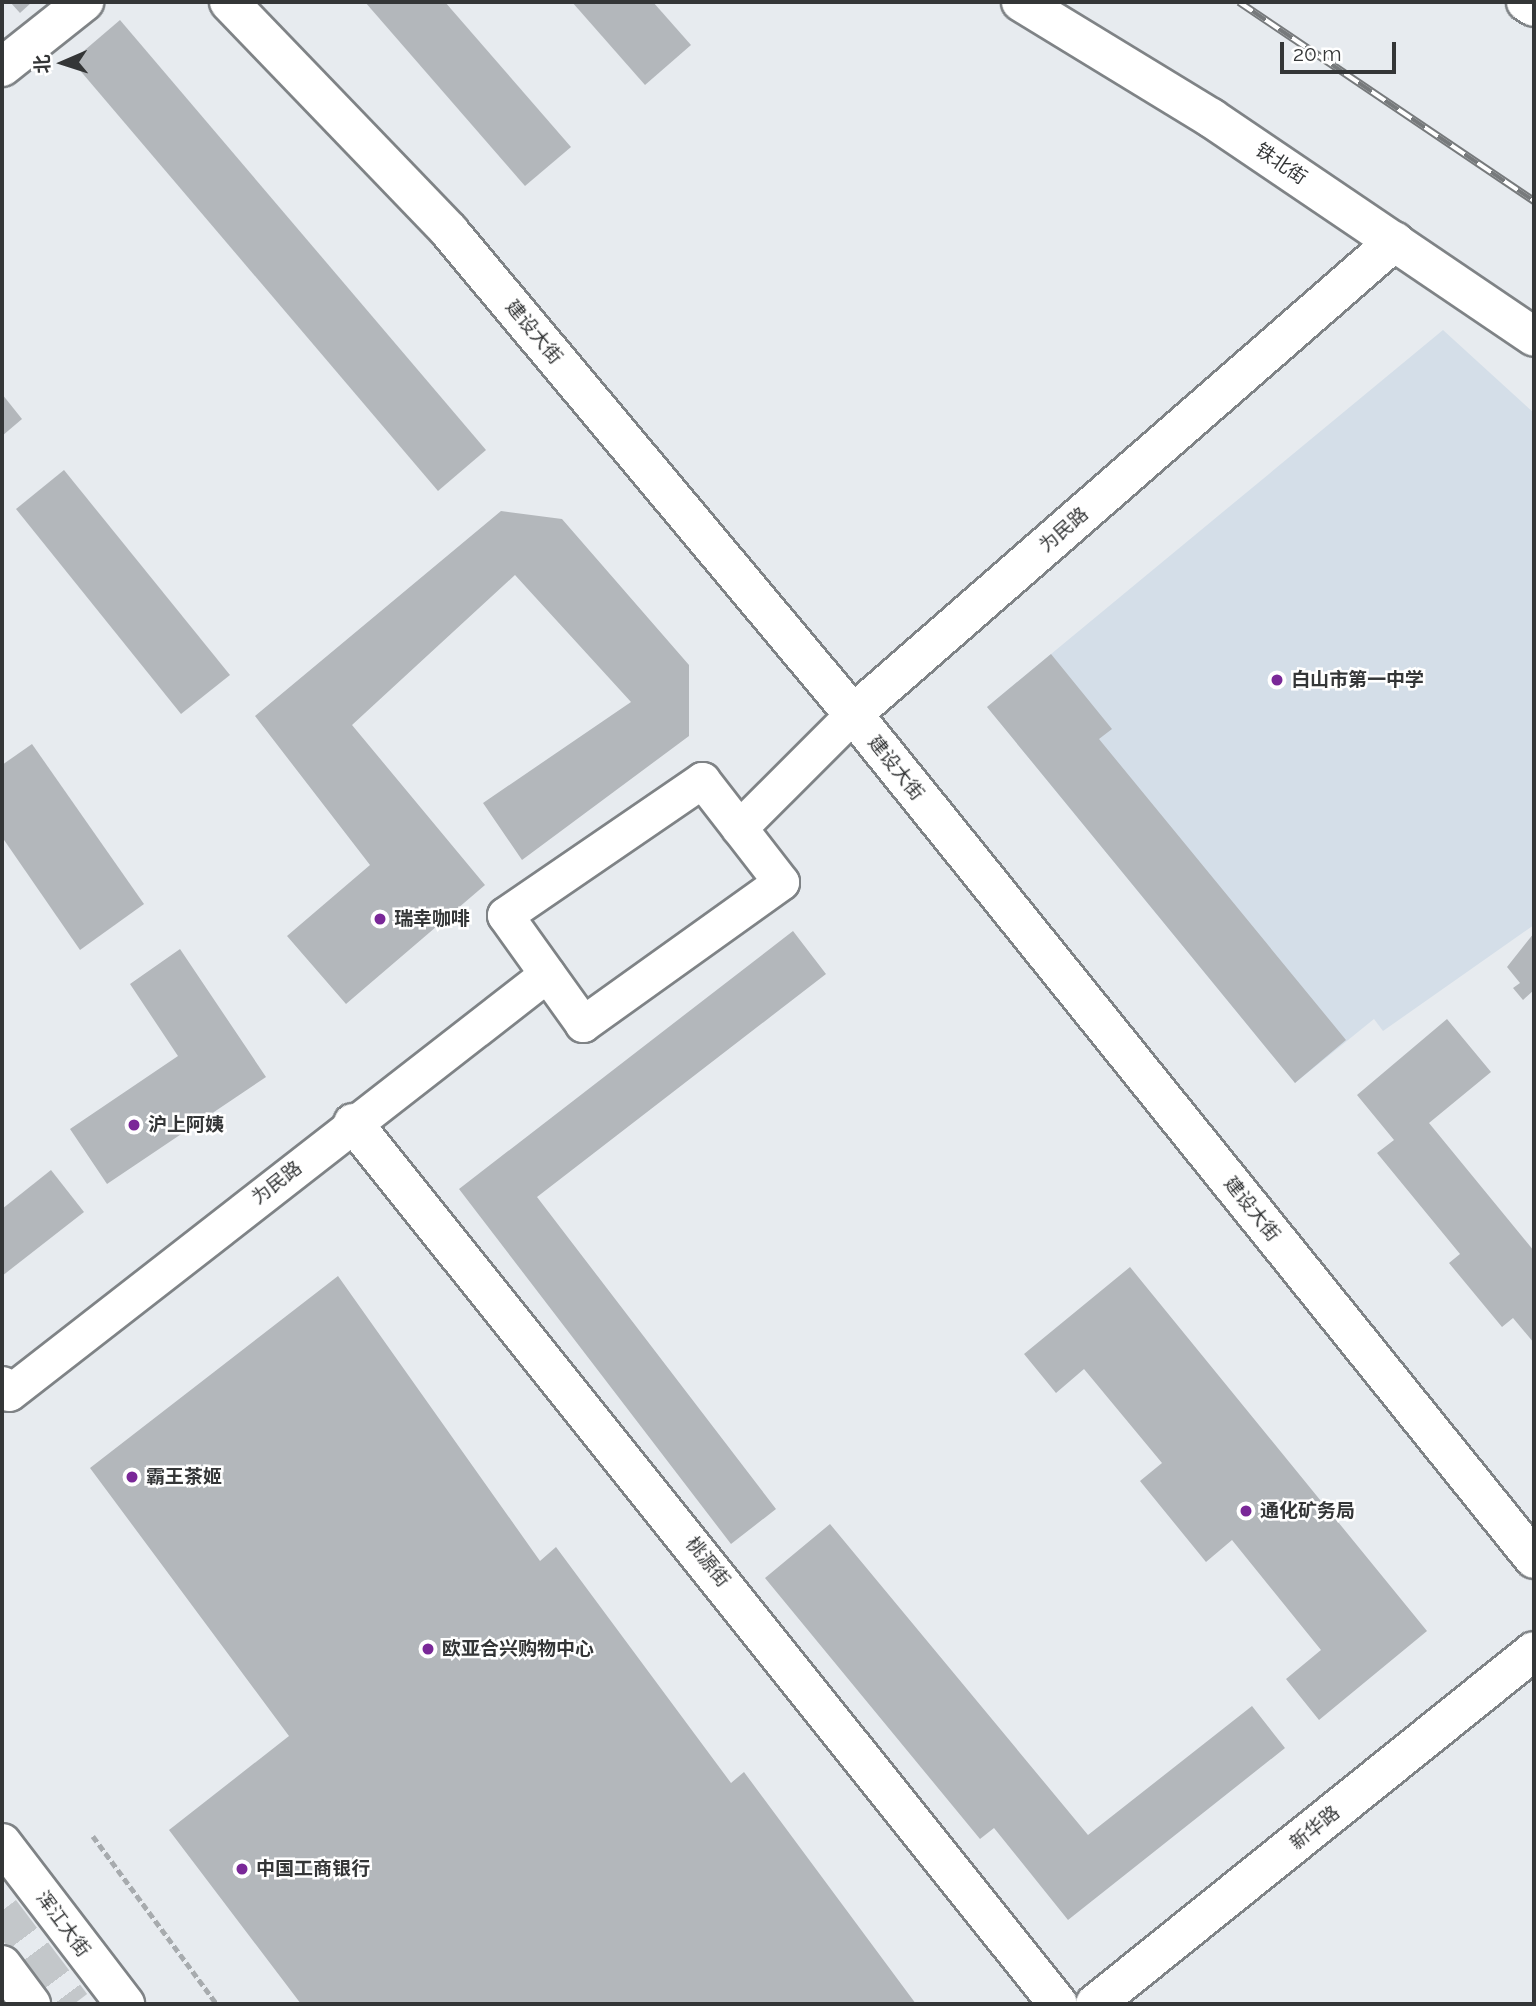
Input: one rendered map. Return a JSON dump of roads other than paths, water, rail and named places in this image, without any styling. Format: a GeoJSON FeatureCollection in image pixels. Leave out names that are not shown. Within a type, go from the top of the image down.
{"type":"FeatureCollection","features":[{"type":"Feature","properties":{"kind":"main road"},"geometry":{"type":"LineString","coordinates":[[2,67],[84,2]]}},
{"type":"Feature","properties":{"kind":"main road","name":"建设大街"},"geometry":{"type":"LineString","coordinates":[[229,2],[449,231],[853,714],[1534,1559]]}},
{"type":"Feature","properties":{"kind":"main road","name":"铁北街"},"geometry":{"type":"LineString","coordinates":[[1021,2],[1395,240],[1534,337]]}},
{"type":"Feature","properties":{"kind":"main road"},"geometry":{"type":"LineString","coordinates":[[1527,2],[1534,7]]}},
{"type":"Feature","properties":{"kind":"main road","name":"为民路"},"geometry":{"type":"LineString","coordinates":[[853,714],[1395,240]]}},
{"type":"Feature","properties":{"kind":"main road","name":"桃源街"},"geometry":{"type":"LineString","coordinates":[[353,1123],[1058,2004]]}},
{"type":"Feature","properties":{"kind":"main road","name":"新华路"},"geometry":{"type":"LineString","coordinates":[[1095,2004],[1534,1651]]}},
{"type":"Feature","properties":{"kind":"main road","name":"浑江大街"},"geometry":{"type":"LineString","coordinates":[[2,1843],[125,2004]]}},
{"type":"Feature","properties":{"kind":"main road"},"geometry":{"type":"LineString","coordinates":[[2,1965],[31,2004]]}},
{"type":"Feature","properties":{"kind":"street","name":"为民路"},"geometry":{"type":"LineString","coordinates":[[739,828],[853,714]]}},
{"type":"Feature","properties":{"kind":"street"},"geometry":{"type":"LineString","coordinates":[[702,780],[781,883],[583,1024],[547,974],[505,915],[702,780]]}},
{"type":"Feature","properties":{"kind":"street","name":"为民路"},"geometry":{"type":"LineString","coordinates":[[5,1388],[547,974]]}},
{"type":"Feature","properties":{"kind":"tunnel"},"geometry":{"type":"LineString","coordinates":[[2,1910],[73,2004]]}},
{"type":"Feature","properties":{"kind":"railway"},"geometry":{"type":"LineString","coordinates":[[1239,2],[1534,201]]}},
{"type":"Feature","properties":{"kind":"place","name":"白山市第一中学"},"geometry":{"type":"Point","coordinates":[1277,680]}},
{"type":"Feature","properties":{"kind":"place","name":"瑞幸咖啡"},"geometry":{"type":"Point","coordinates":[380,919]}},
{"type":"Feature","properties":{"kind":"place","name":"沪上阿姨"},"geometry":{"type":"Point","coordinates":[134,1125]}},
{"type":"Feature","properties":{"kind":"place","name":"霸王茶姬"},"geometry":{"type":"Point","coordinates":[132,1477]}},
{"type":"Feature","properties":{"kind":"place","name":"通化矿务局"},"geometry":{"type":"Point","coordinates":[1246,1511]}},
{"type":"Feature","properties":{"kind":"place","name":"欧亚合兴购物中心"},"geometry":{"type":"Point","coordinates":[428,1649]}},
{"type":"Feature","properties":{"kind":"place","name":"中国工商银行"},"geometry":{"type":"Point","coordinates":[242,1869]}}]}
